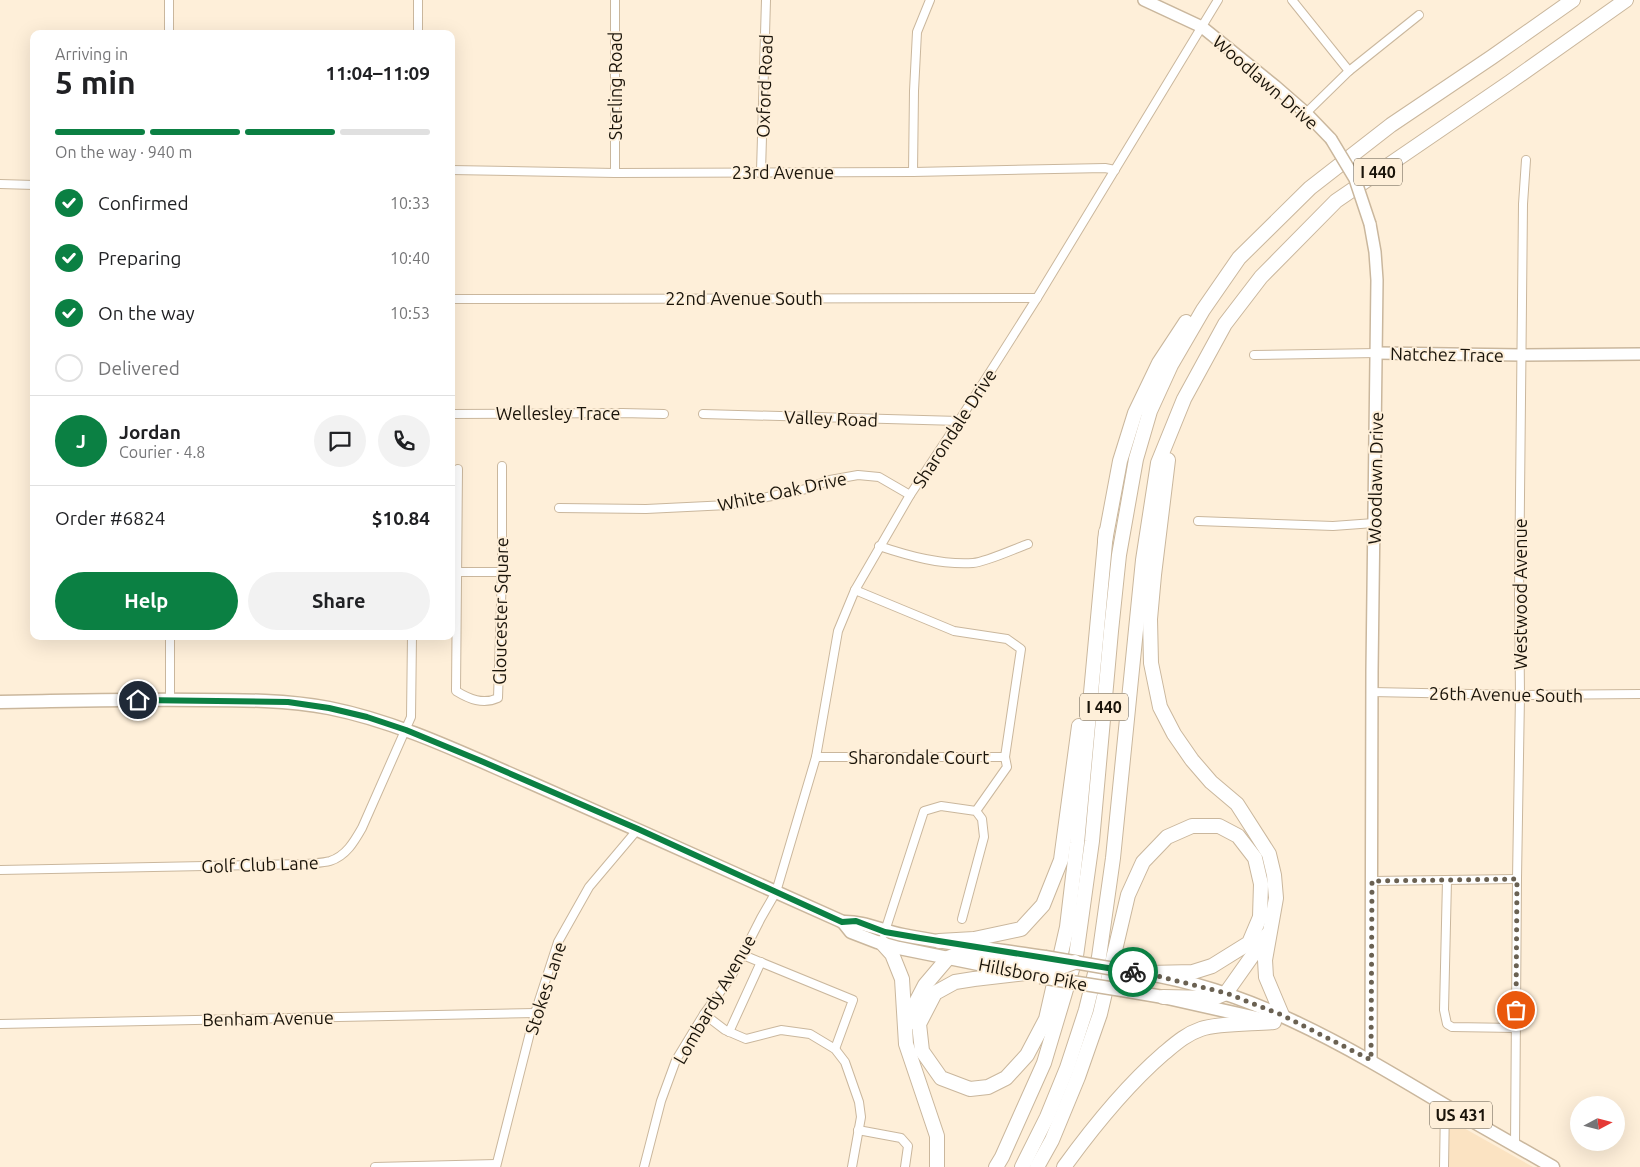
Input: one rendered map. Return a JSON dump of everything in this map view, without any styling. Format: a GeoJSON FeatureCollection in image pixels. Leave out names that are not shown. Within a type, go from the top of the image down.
{"type":"FeatureCollection","features":[{"type":"Feature","properties":{"kind":"highway","name":"I 440"},"geometry":{"type":"LineString","coordinates":[[996,1167],[1044,1063],[1076,956],[1092,841],[1119,555],[1136,459],[1150,411],[1171,365],[1203,310],[1238,258],[1310,188],[1391,125],[1573,0]]}},
{"type":"Feature","properties":{"kind":"highway","name":"I 440"},"geometry":{"type":"LineString","coordinates":[[1022,1167],[1047,1117],[1067,1068],[1086,1010],[1099,957],[1113,858],[1143,560],[1158,463],[1184,399],[1231,316],[1261,278],[1336,201],[1626,0]]}},
{"type":"Feature","properties":{"kind":"highway"},"geometry":{"type":"LineString","coordinates":[[939,941],[974,939],[1021,928],[1043,905],[1061,860],[1106,532],[1120,461],[1135,413],[1159,362],[1206,295],[1238,258]]}},
{"type":"Feature","properties":{"kind":"highway"},"geometry":{"type":"LineString","coordinates":[[1064,1167],[1139,1075],[1180,1040],[1192,1032],[1204,1028],[1278,1019],[1266,977],[1265,960],[1276,898],[1274,874],[1269,854],[1237,804],[1205,775],[1174,734],[1160,707],[1151,663],[1150,619],[1167,467],[1184,399]]}},
{"type":"Feature","properties":{"kind":"highway"},"geometry":{"type":"LineString","coordinates":[[1026,973],[954,982],[935,993],[918,1024],[922,1051],[941,1078],[970,1090],[988,1087],[1006,1078],[1027,1056],[1046,1019],[1067,927],[1078,843],[1106,532]]}},
{"type":"Feature","properties":{"kind":"highway"},"geometry":{"type":"LineString","coordinates":[[1037,1167],[1052,1140],[1078,1077],[1100,1014],[1128,895],[1143,862],[1167,837],[1192,826],[1219,826],[1238,836],[1255,858],[1261,884],[1260,917],[1249,943],[1212,966],[1193,972],[1149,974]]}},
{"type":"Feature","properties":{"kind":"highway"},"geometry":{"type":"LineString","coordinates":[[1163,997],[1214,998],[1226,993],[1269,932]]}},
{"type":"Feature","properties":{"kind":"highway"},"geometry":{"type":"LineString","coordinates":[[884,937],[902,979],[906,1044],[937,1136],[937,1167]]}},
{"type":"Feature","properties":{"kind":"highway"},"geometry":{"type":"LineString","coordinates":[[906,1031],[912,1010],[925,985],[948,958],[958,954],[969,955],[1042,967],[1061,967],[1075,962]]}},
{"type":"Feature","properties":{"kind":"main road","name":"Woodlawn Drive"},"geometry":{"type":"LineString","coordinates":[[1144,0],[1202,27],[1306,113],[1331,138],[1356,179],[1370,224],[1377,280],[1372,692],[1371,1060]]}},
{"type":"Feature","properties":{"kind":"main road","name":"Natchez Trace"},"geometry":{"type":"LineString","coordinates":[[1376,353],[1640,354]]}},
{"type":"Feature","properties":{"kind":"main road","name":"Hillsboro Pike"},"geometry":{"type":"LineString","coordinates":[[0,702],[170,700],[288,702],[367,717],[406,730],[638,829],[842,922],[851,932],[884,937],[939,941],[1042,967],[1122,990],[1278,1019]]}},
{"type":"Feature","properties":{"kind":"main road","name":"Hillsboro Pike"},"geometry":{"type":"LineString","coordinates":[[884,937],[948,958],[1026,973],[1042,967]]}},
{"type":"Feature","properties":{"kind":"main road","name":"Hillsboro Pike"},"geometry":{"type":"LineString","coordinates":[[1075,962],[1149,974],[1226,993],[1278,1019],[1312,1031],[1371,1060]]}},
{"type":"Feature","properties":{"kind":"main road","name":"US 431"},"geometry":{"type":"LineString","coordinates":[[1371,1060],[1553,1167]]}},
{"type":"Feature","properties":{"kind":"street"},"geometry":{"type":"LineString","coordinates":[[169,30],[170,0]]}},
{"type":"Feature","properties":{"kind":"street"},"geometry":{"type":"LineString","coordinates":[[418,0],[418,30]]}},
{"type":"Feature","properties":{"kind":"street","name":"Sterling Road"},"geometry":{"type":"LineString","coordinates":[[615,0],[615,172]]}},
{"type":"Feature","properties":{"kind":"street","name":"Oxford Road"},"geometry":{"type":"LineString","coordinates":[[761,171],[766,0]]}},
{"type":"Feature","properties":{"kind":"street"},"geometry":{"type":"LineString","coordinates":[[913,172],[914,82],[917,32],[930,0]]}},
{"type":"Feature","properties":{"kind":"street","name":"Sharondale Drive"},"geometry":{"type":"LineString","coordinates":[[776,892],[816,756],[838,631],[855,590],[910,495],[1037,298],[1218,0]]}},
{"type":"Feature","properties":{"kind":"street"},"geometry":{"type":"LineString","coordinates":[[1292,0],[1349,71]]}},
{"type":"Feature","properties":{"kind":"street"},"geometry":{"type":"LineString","coordinates":[[1306,113],[1349,71],[1418,15]]}},
{"type":"Feature","properties":{"kind":"street","name":"Westwood Avenue"},"geometry":{"type":"LineString","coordinates":[[1515,1146],[1523,204],[1526,160]]}},
{"type":"Feature","properties":{"kind":"street","name":"23rd Avenue"},"geometry":{"type":"LineString","coordinates":[[455,170],[913,172],[1105,168],[1115,170]]}},
{"type":"Feature","properties":{"kind":"street"},"geometry":{"type":"LineString","coordinates":[[0,184],[30,185]]}},
{"type":"Feature","properties":{"kind":"street","name":"22nd Avenue South"},"geometry":{"type":"LineString","coordinates":[[455,299],[1037,298]]}},
{"type":"Feature","properties":{"kind":"street","name":"Natchez Trace"},"geometry":{"type":"LineString","coordinates":[[1254,355],[1376,353]]}},
{"type":"Feature","properties":{"kind":"street","name":"Wellesley Trace"},"geometry":{"type":"LineString","coordinates":[[455,414],[664,414]]}},
{"type":"Feature","properties":{"kind":"street","name":"Valley Road"},"geometry":{"type":"LineString","coordinates":[[703,414],[959,421]]}},
{"type":"Feature","properties":{"kind":"street","name":"Gloucester Square"},"geometry":{"type":"LineString","coordinates":[[458,468],[456,691],[467,698],[491,701],[498,698],[502,572],[502,466]]}},
{"type":"Feature","properties":{"kind":"street","name":"White Oak Drive"},"geometry":{"type":"LineString","coordinates":[[559,508],[646,509],[728,506],[806,489],[830,480],[858,475],[879,477],[910,495]]}},
{"type":"Feature","properties":{"kind":"street"},"geometry":{"type":"LineString","coordinates":[[1198,522],[1333,526],[1374,523]]}},
{"type":"Feature","properties":{"kind":"street"},"geometry":{"type":"LineString","coordinates":[[879,546],[906,556],[935,561],[974,563],[1028,544]]}},
{"type":"Feature","properties":{"kind":"street"},"geometry":{"type":"LineString","coordinates":[[457,572],[502,572]]}},
{"type":"Feature","properties":{"kind":"street","name":"Sharondale Court"},"geometry":{"type":"LineString","coordinates":[[816,756],[1005,757],[1021,649],[1007,639],[954,631],[855,590]]}},
{"type":"Feature","properties":{"kind":"street"},"geometry":{"type":"LineString","coordinates":[[170,640],[170,700]]}},
{"type":"Feature","properties":{"kind":"street","name":"Golf Club Lane"},"geometry":{"type":"LineString","coordinates":[[0,870],[306,864],[330,861],[344,854],[354,843],[362,828],[411,716],[412,640]]}},
{"type":"Feature","properties":{"kind":"street","name":"26th Avenue South"},"geometry":{"type":"LineString","coordinates":[[1372,692],[1520,695],[1640,694]]}},
{"type":"Feature","properties":{"kind":"street"},"geometry":{"type":"LineString","coordinates":[[976,811],[1007,767],[1005,757]]}},
{"type":"Feature","properties":{"kind":"street"},"geometry":{"type":"LineString","coordinates":[[884,937],[924,812],[941,806],[976,811],[982,819],[984,837],[962,919]]}},
{"type":"Feature","properties":{"kind":"street","name":"Stokes Lane"},"geometry":{"type":"LineString","coordinates":[[496,1166],[535,1013],[558,942],[589,887],[638,829]]}},
{"type":"Feature","properties":{"kind":"street"},"geometry":{"type":"LineString","coordinates":[[1372,881],[1517,879]]}},
{"type":"Feature","properties":{"kind":"street"},"geometry":{"type":"LineString","coordinates":[[1447,880],[1444,1010],[1447,1024],[1452,1027],[1516,1028]]}},
{"type":"Feature","properties":{"kind":"street","name":"Lombardy Avenue"},"geometry":{"type":"LineString","coordinates":[[644,1167],[661,1101],[676,1060],[704,1014],[731,977],[776,892]]}},
{"type":"Feature","properties":{"kind":"street"},"geometry":{"type":"LineString","coordinates":[[744,955],[853,1000],[835,1049]]}},
{"type":"Feature","properties":{"kind":"street"},"geometry":{"type":"LineString","coordinates":[[729,1032],[759,961]]}},
{"type":"Feature","properties":{"kind":"street","name":"Benham Avenue"},"geometry":{"type":"LineString","coordinates":[[0,1024],[535,1013]]}},
{"type":"Feature","properties":{"kind":"street"},"geometry":{"type":"LineString","coordinates":[[704,1014],[729,1032],[746,1039],[781,1030],[810,1034],[835,1049],[845,1062],[859,1102],[861,1116],[852,1167]]}},
{"type":"Feature","properties":{"kind":"street"},"geometry":{"type":"LineString","coordinates":[[1444,1167],[1445,1105]]}},
{"type":"Feature","properties":{"kind":"street"},"geometry":{"type":"LineString","coordinates":[[858,1130],[901,1138],[908,1146],[904,1167]]}},
{"type":"Feature","properties":{"kind":"street"},"geometry":{"type":"LineString","coordinates":[[375,1167],[496,1166]]}},
{"type":"Feature","properties":{"kind":"shaded area"},"geometry":{"type":"Polygon","coordinates":[[[1449,1122],[1455,1123],[1533,1167],[1448,1167],[1449,1122]]]}},
{"type":"Feature","properties":{"kind":"way so far"},"geometry":{"type":"LineString","coordinates":[[1133,972],[1149,974],[1226,993],[1282,1015],[1371,1060],[1372,881],[1517,879],[1516,1010]]}},
{"type":"Feature","properties":{"kind":"route"},"geometry":{"type":"LineString","coordinates":[[138,700],[288,702],[329,708],[367,717],[406,730],[481,761],[638,829],[842,922],[856,921],[885,932],[1133,972]]}}]}
